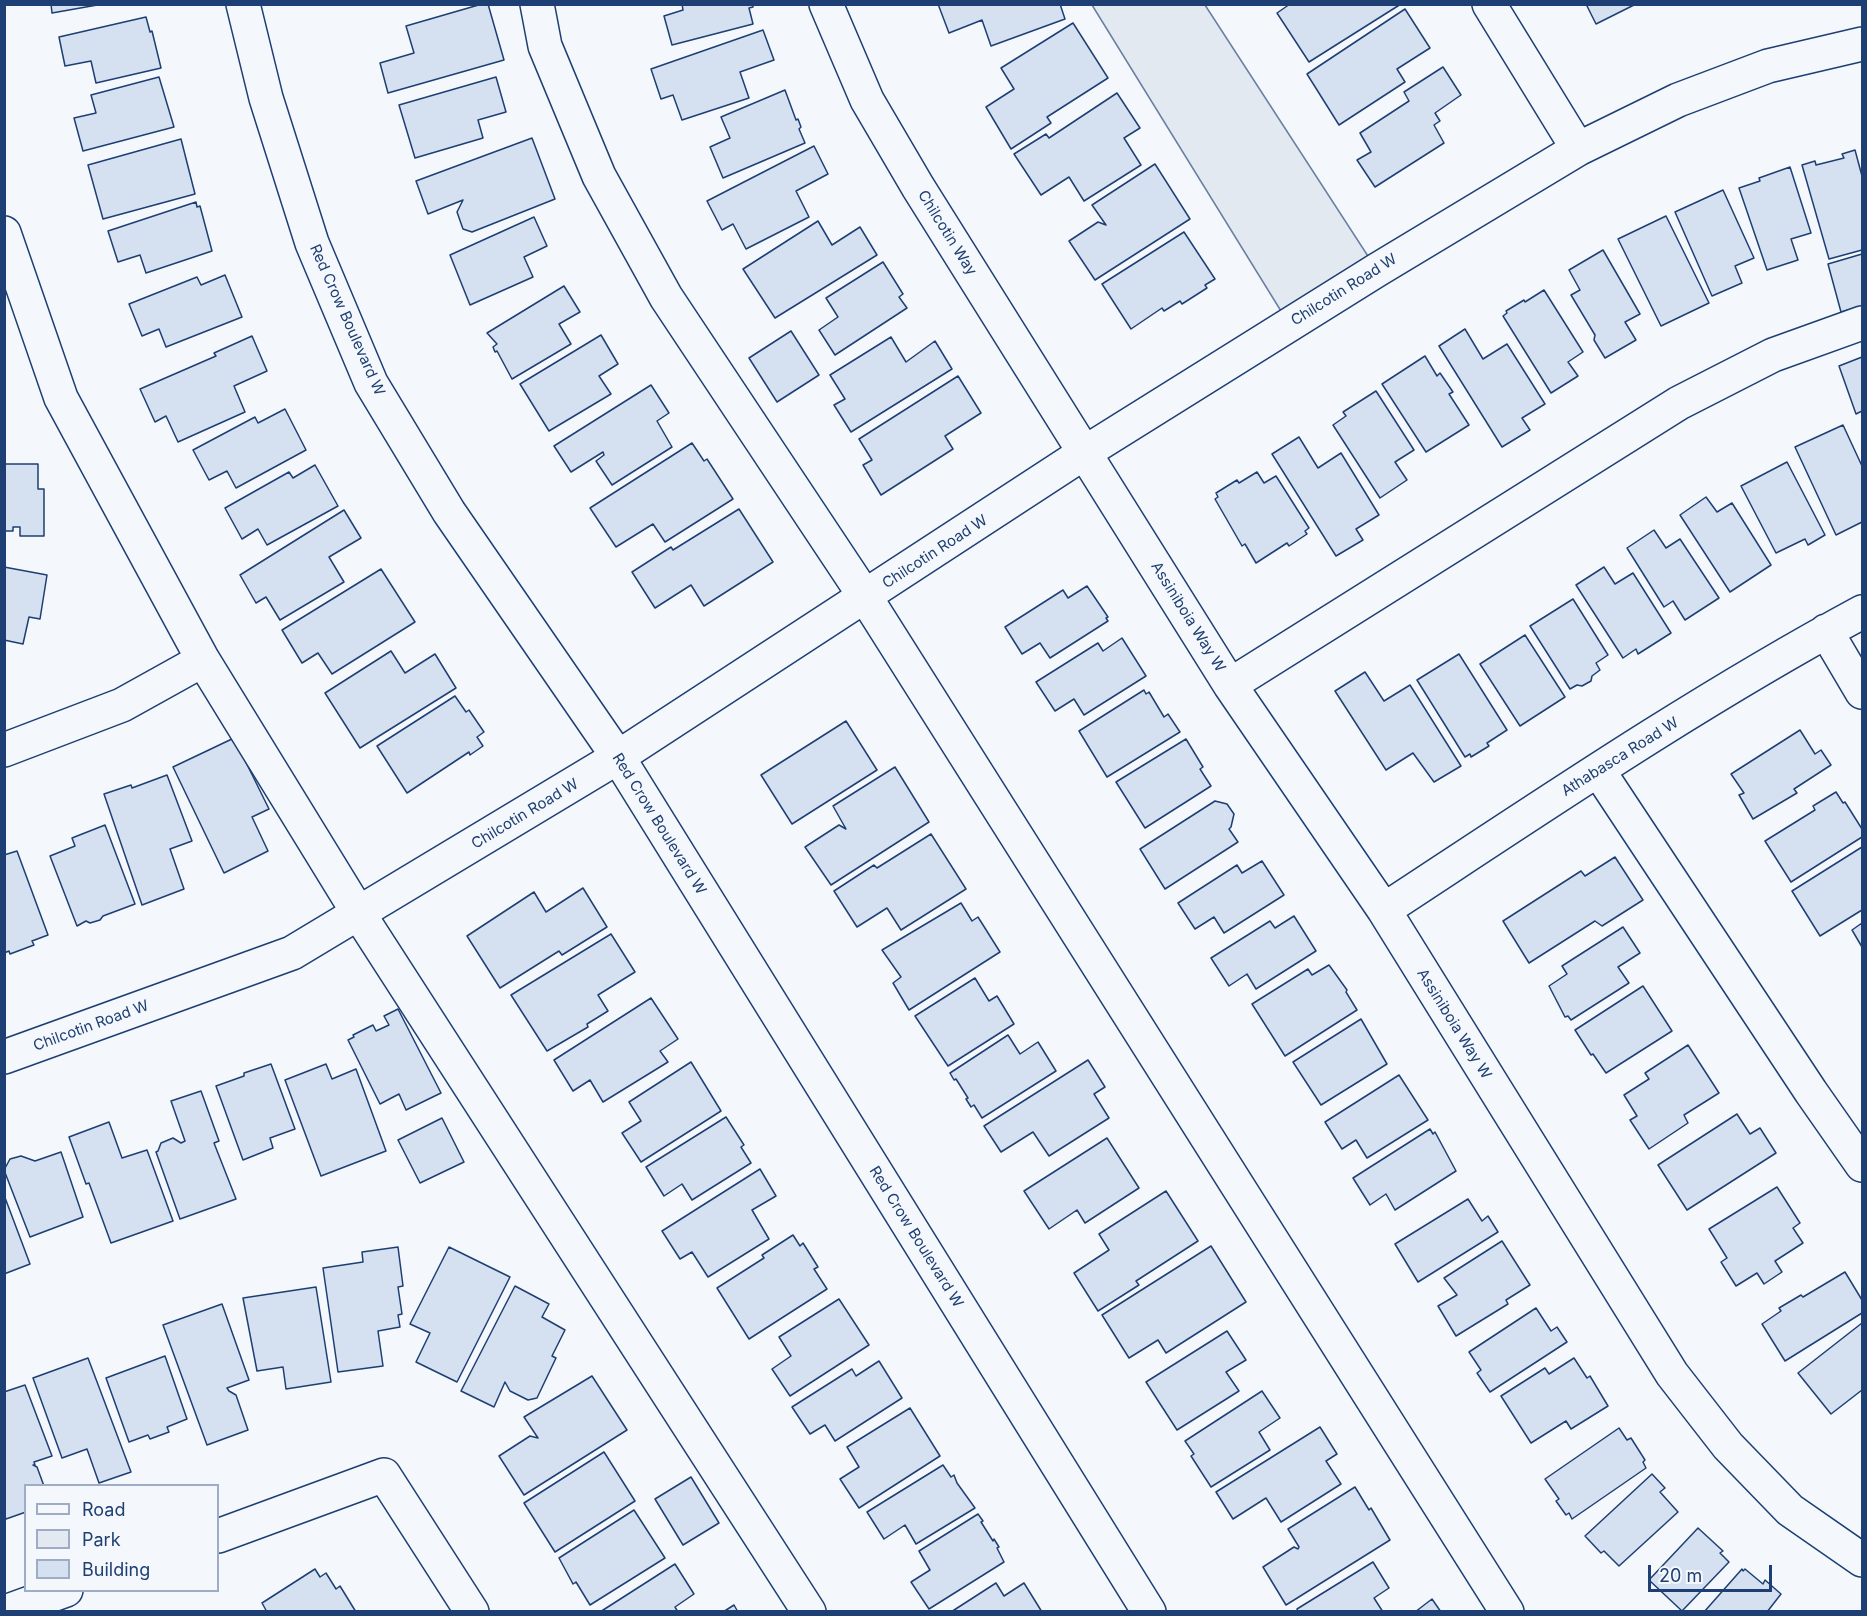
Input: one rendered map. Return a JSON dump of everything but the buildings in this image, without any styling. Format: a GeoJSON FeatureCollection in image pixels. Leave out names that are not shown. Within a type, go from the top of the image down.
{"type":"FeatureCollection","features":[{"type":"Feature","properties":{"kind":"street","name":"Red Crow Boulevard W"},"geometry":{"type":"LineString","coordinates":[[243,4],[266,98],[312,243],[372,383],[449,513],[618,757],[1149,1611]]}},
{"type":"Feature","properties":{"kind":"street"},"geometry":{"type":"LineString","coordinates":[[537,4],[545,46],[598,176],[666,297],[866,598],[1507,1611]]}},
{"type":"Feature","properties":{"kind":"street","name":"Chilcotin Way"},"geometry":{"type":"LineString","coordinates":[[826,4],[867,100],[918,187],[1084,453]]}},
{"type":"Feature","properties":{"kind":"street"},"geometry":{"type":"LineString","coordinates":[[1489,4],[1578,149]]}},
{"type":"Feature","properties":{"kind":"street","name":"Chilcotin Road W"},"geometry":{"type":"LineString","coordinates":[[4,1057],[292,953],[618,757],[866,598],[1084,453],[1377,270],[1578,149],[1678,100],[1768,66],[1863,44]]}},
{"type":"Feature","properties":{"kind":"street"},"geometry":{"type":"LineString","coordinates":[[4,233],[61,398],[203,660],[359,914],[809,1611]]}},
{"type":"Feature","properties":{"kind":"street"},"geometry":{"type":"LineString","coordinates":[[1230,685],[1679,403],[1773,355],[1863,323]]}},
{"type":"Feature","properties":{"kind":"street","name":"Assiniboia Way W"},"geometry":{"type":"LineString","coordinates":[[1084,453],[1230,685],[1384,910],[1672,1374],[1728,1446],[1790,1510],[1863,1560]]}},
{"type":"Feature","properties":{"kind":"street","name":"Athabasca Road W"},"geometry":{"type":"LineString","coordinates":[[1384,910],[1598,770],[1761,668],[1863,612]]}},
{"type":"Feature","properties":{"kind":"street"},"geometry":{"type":"LineString","coordinates":[[1826,632],[1863,692]]}},
{"type":"Feature","properties":{"kind":"street"},"geometry":{"type":"LineString","coordinates":[[4,750],[122,705],[203,660]]}},
{"type":"Feature","properties":{"kind":"street"},"geometry":{"type":"LineString","coordinates":[[1598,770],[1811,1092],[1863,1165]]}},
{"type":"Feature","properties":{"kind":"street"},"geometry":{"type":"LineString","coordinates":[[219,1536],[384,1475],[472,1611]]}},
{"type":"Feature","properties":{"kind":"street"},"geometry":{"type":"LineString","coordinates":[[5,1611],[60,1592]]}},
{"type":"Feature","properties":{"kind":"green space"},"geometry":{"type":"Polygon","coordinates":[[[1092,5],[1205,5],[1377,270],[1289,324],[1092,5]]]}}]}
